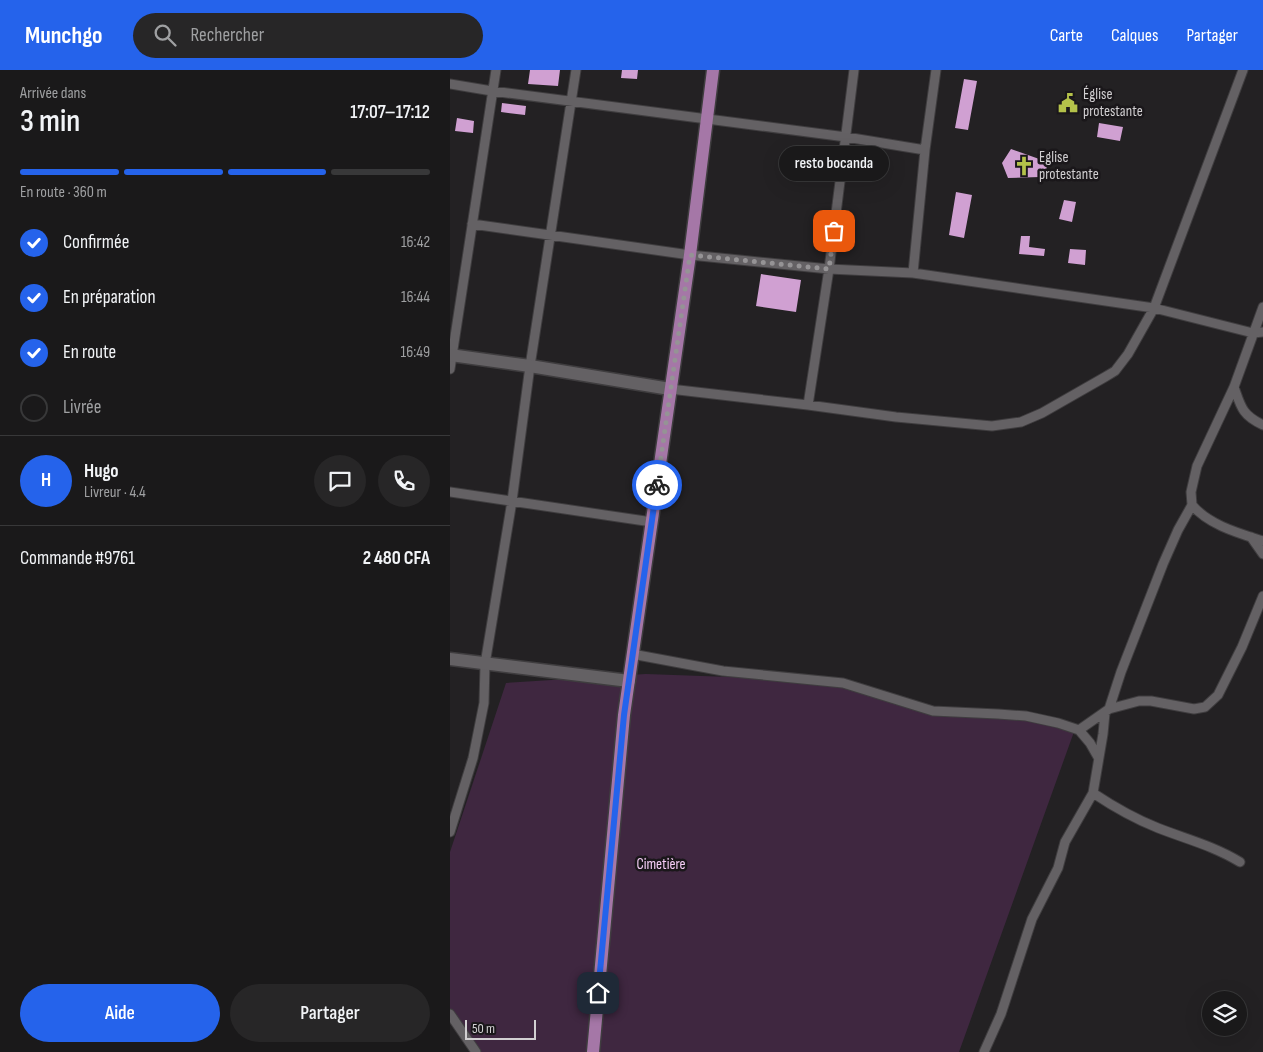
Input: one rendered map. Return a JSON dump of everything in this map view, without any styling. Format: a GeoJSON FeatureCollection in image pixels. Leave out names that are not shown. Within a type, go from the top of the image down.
{"type":"FeatureCollection","features":[{"type":"Feature","properties":{"kind":"main road"},"geometry":{"type":"LineString","coordinates":[[593,1052],[624,715],[690,255],[713,70]]}},
{"type":"Feature","properties":{"kind":"street"},"geometry":{"type":"LineString","coordinates":[[450,369],[496,70]]}},
{"type":"Feature","properties":{"kind":"street"},"geometry":{"type":"LineString","coordinates":[[450,832],[473,758],[484,703],[485,664],[512,501],[530,366],[576,70]]}},
{"type":"Feature","properties":{"kind":"street"},"geometry":{"type":"LineString","coordinates":[[808,405],[829,269],[854,70]]}},
{"type":"Feature","properties":{"kind":"street"},"geometry":{"type":"LineString","coordinates":[[912,273],[925,150],[936,70]]}},
{"type":"Feature","properties":{"kind":"street"},"geometry":{"type":"LineString","coordinates":[[451,355],[530,366],[670,390],[896,417],[978,425],[1003,425],[1021,422],[1042,413],[1115,370],[1128,354],[1154,308],[1243,70]]}},
{"type":"Feature","properties":{"kind":"street"},"geometry":{"type":"LineString","coordinates":[[450,84],[846,137],[925,150]]}},
{"type":"Feature","properties":{"kind":"street"},"geometry":{"type":"LineString","coordinates":[[472,224],[690,255],[829,269],[912,273],[1154,308],[1258,332]]}},
{"type":"Feature","properties":{"kind":"street"},"geometry":{"type":"LineString","coordinates":[[984,1052],[1001,1014],[1032,919],[1058,868],[1065,842],[1093,793],[1107,711],[1163,564],[1178,530],[1192,505],[1191,492],[1197,466],[1258,332],[1263,307]]}},
{"type":"Feature","properties":{"kind":"street"},"geometry":{"type":"LineString","coordinates":[[1234,387],[1243,411],[1248,417],[1263,425]]}},
{"type":"Feature","properties":{"kind":"street"},"geometry":{"type":"LineString","coordinates":[[450,492],[652,522]]}},
{"type":"Feature","properties":{"kind":"street"},"geometry":{"type":"LineString","coordinates":[[1192,505],[1201,515],[1212,522],[1263,541]]}},
{"type":"Feature","properties":{"kind":"street"},"geometry":{"type":"LineString","coordinates":[[1251,537],[1263,554]]}},
{"type":"Feature","properties":{"kind":"street"},"geometry":{"type":"LineString","coordinates":[[1079,730],[1107,711],[1139,701],[1151,701],[1194,709],[1209,704],[1218,695],[1227,678],[1263,596]]}},
{"type":"Feature","properties":{"kind":"street"},"geometry":{"type":"LineString","coordinates":[[632,654],[723,670],[843,683],[933,711],[1026,716],[1058,723],[1079,730],[1090,743],[1098,757]]}},
{"type":"Feature","properties":{"kind":"street"},"geometry":{"type":"LineString","coordinates":[[450,659],[629,681]]}},
{"type":"Feature","properties":{"kind":"street"},"geometry":{"type":"LineString","coordinates":[[1093,793],[1143,822],[1220,850],[1240,862]]}},
{"type":"Feature","properties":{"kind":"street"},"geometry":{"type":"LineString","coordinates":[[450,1014],[476,1052]]}},
{"type":"Feature","properties":{"kind":"green space","name":"Cimetière"},"geometry":{"type":"Polygon","coordinates":[[[646,674],[848,682],[925,712],[997,714],[1075,729],[959,1052],[478,1052],[450,1014],[450,852],[506,683],[646,674]]]}},
{"type":"Feature","properties":{"kind":"building"},"geometry":{"type":"Polygon","coordinates":[[[530,70],[560,70],[558,86],[528,84],[530,70]]]}},
{"type":"Feature","properties":{"kind":"building"},"geometry":{"type":"Polygon","coordinates":[[[622,70],[638,70],[637,79],[621,78],[622,70]]]}},
{"type":"Feature","properties":{"kind":"building"},"geometry":{"type":"Polygon","coordinates":[[[964,79],[977,81],[968,130],[955,128],[964,79]]]}},
{"type":"Feature","properties":{"kind":"building"},"geometry":{"type":"Polygon","coordinates":[[[502,103],[526,106],[525,115],[501,112],[502,103]]]}},
{"type":"Feature","properties":{"kind":"building"},"geometry":{"type":"Polygon","coordinates":[[[457,118],[474,121],[473,133],[455,131],[457,118]]]}},
{"type":"Feature","properties":{"kind":"building"},"geometry":{"type":"Polygon","coordinates":[[[1099,123],[1123,127],[1120,141],[1097,137],[1099,123]]]}},
{"type":"Feature","properties":{"kind":"building","name":"Eglise protestante"},"geometry":{"type":"Polygon","coordinates":[[[1011,149],[1042,160],[1047,168],[1040,177],[1008,178],[1002,163],[1011,149]]]}},
{"type":"Feature","properties":{"kind":"building"},"geometry":{"type":"Polygon","coordinates":[[[956,192],[972,195],[964,238],[949,235],[956,192]]]}},
{"type":"Feature","properties":{"kind":"building"},"geometry":{"type":"Polygon","coordinates":[[[1064,200],[1076,202],[1072,222],[1059,219],[1064,200]]]}},
{"type":"Feature","properties":{"kind":"building"},"geometry":{"type":"Polygon","coordinates":[[[1021,236],[1030,236],[1029,247],[1045,249],[1044,256],[1019,254],[1021,236]]]}},
{"type":"Feature","properties":{"kind":"building"},"geometry":{"type":"Polygon","coordinates":[[[1070,249],[1086,250],[1085,265],[1068,263],[1070,249]]]}},
{"type":"Feature","properties":{"kind":"building"},"geometry":{"type":"Polygon","coordinates":[[[761,274],[801,280],[796,312],[756,306],[761,274]]]}},
{"type":"Feature","properties":{"kind":"way so far"},"geometry":{"type":"LineString","coordinates":[[657,485],[690,255],[829,269],[834,231]]}},
{"type":"Feature","properties":{"kind":"place","name":"Église protestante"},"geometry":{"type":"Point","coordinates":[1068,103]}},
{"type":"Feature","properties":{"kind":"place","name":"Eglise protestante"},"geometry":{"type":"Point","coordinates":[1024,166]}},
{"type":"Feature","properties":{"kind":"place","name":"resto bocanda"},"geometry":{"type":"Point","coordinates":[834,231]}},
{"type":"Feature","properties":{"kind":"route"},"geometry":{"type":"LineString","coordinates":[[598,993],[624,715],[657,485]]}}]}
